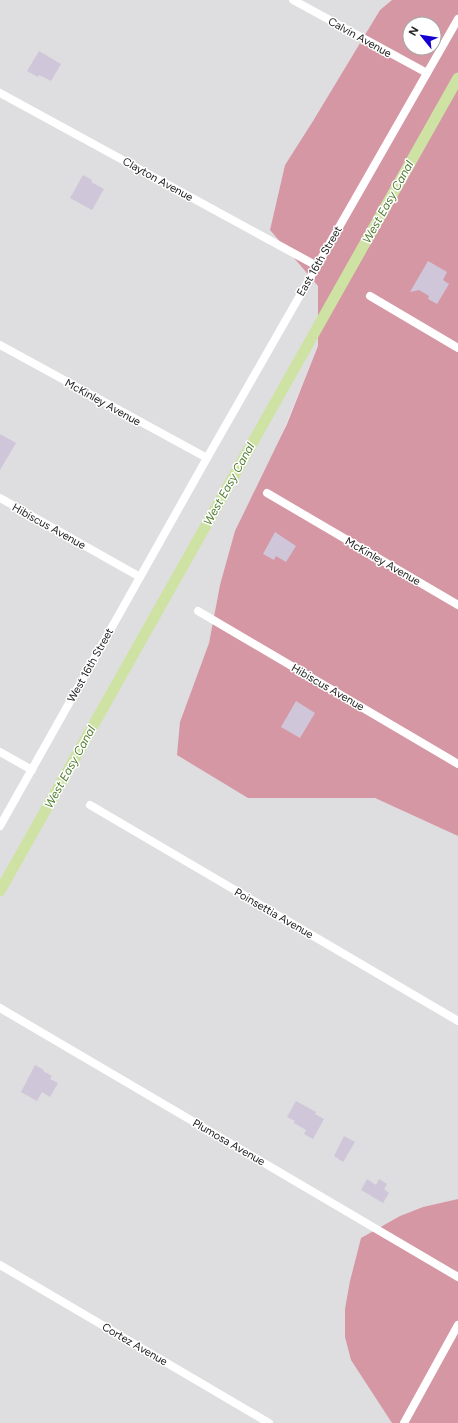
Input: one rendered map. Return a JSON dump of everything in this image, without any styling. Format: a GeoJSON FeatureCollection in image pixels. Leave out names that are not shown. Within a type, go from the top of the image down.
{"type":"FeatureCollection","features":[{"type":"Feature","properties":{"kind":"street","name":"Calvin Avenue"},"geometry":{"type":"LineString","coordinates":[[293,0],[427,73]]}},
{"type":"Feature","properties":{"kind":"street","name":"East 16th Street"},"geometry":{"type":"LineString","coordinates":[[181,504],[458,19]]}},
{"type":"Feature","properties":{"kind":"street","name":"Clayton Avenue"},"geometry":{"type":"LineString","coordinates":[[0,93],[317,266]]}},
{"type":"Feature","properties":{"kind":"street"},"geometry":{"type":"LineString","coordinates":[[370,296],[458,348]]}},
{"type":"Feature","properties":{"kind":"street","name":"McKinley Avenue"},"geometry":{"type":"LineString","coordinates":[[0,345],[206,458]]}},
{"type":"Feature","properties":{"kind":"street","name":"McKinley Avenue"},"geometry":{"type":"LineString","coordinates":[[267,494],[458,605]]}},
{"type":"Feature","properties":{"kind":"street","name":"Hibiscus Avenue"},"geometry":{"type":"LineString","coordinates":[[0,498],[140,577]]}},
{"type":"Feature","properties":{"kind":"street","name":"West 16th Street"},"geometry":{"type":"LineString","coordinates":[[0,826],[181,504]]}},
{"type":"Feature","properties":{"kind":"street","name":"Hibiscus Avenue"},"geometry":{"type":"LineString","coordinates":[[198,611],[458,764]]}},
{"type":"Feature","properties":{"kind":"street"},"geometry":{"type":"LineString","coordinates":[[0,752],[32,770]]}},
{"type":"Feature","properties":{"kind":"street","name":"Poinsettia Avenue"},"geometry":{"type":"LineString","coordinates":[[90,805],[458,1020]]}},
{"type":"Feature","properties":{"kind":"street","name":"Plumosa Avenue"},"geometry":{"type":"LineString","coordinates":[[0,1008],[458,1277]]}},
{"type":"Feature","properties":{"kind":"street","name":"Cortez Avenue"},"geometry":{"type":"LineString","coordinates":[[0,1265],[269,1423]]}},
{"type":"Feature","properties":{"kind":"street"},"geometry":{"type":"LineString","coordinates":[[404,1423],[458,1325]]}},
{"type":"Feature","properties":{"kind":"shaded area"},"geometry":{"type":"Polygon","coordinates":[[[0,0],[392,0],[380,10],[285,165],[270,230],[318,286],[318,346],[220,585],[209,643],[180,722],[248,798],[375,798],[458,836],[458,1199],[423,1207],[400,1216],[361,1238],[350,1281],[392,1423],[0,1423],[0,0]]]}},
{"type":"Feature","properties":{"kind":"shaded area"},"geometry":{"type":"Polygon","coordinates":[[[392,0],[458,0],[458,836],[375,798],[248,798],[177,755],[180,722],[209,643],[220,585],[235,531],[287,424],[318,346],[318,286],[270,230],[285,165],[380,10],[392,0]]]}},
{"type":"Feature","properties":{"kind":"shaded area"},"geometry":{"type":"Polygon","coordinates":[[[458,1199],[458,1423],[392,1423],[351,1360],[345,1337],[345,1309],[350,1281],[361,1238],[400,1216],[423,1207],[458,1199]]]}},
{"type":"Feature","properties":{"kind":"building"},"geometry":{"type":"Polygon","coordinates":[[[39,51],[61,64],[51,81],[39,75],[38,77],[27,71],[39,51]]]}},
{"type":"Feature","properties":{"kind":"building"},"geometry":{"type":"Polygon","coordinates":[[[83,175],[92,180],[91,182],[104,189],[92,210],[70,198],[83,175]]]}},
{"type":"Feature","properties":{"kind":"building"},"geometry":{"type":"Polygon","coordinates":[[[428,261],[447,272],[443,280],[449,284],[437,304],[428,299],[429,296],[419,290],[410,292],[428,261]]]}},
{"type":"Feature","properties":{"kind":"building"},"geometry":{"type":"Polygon","coordinates":[[[0,434],[16,443],[0,470],[0,434]]]}},
{"type":"Feature","properties":{"kind":"building"},"geometry":{"type":"Polygon","coordinates":[[[275,532],[296,546],[286,562],[276,556],[274,560],[263,554],[275,532]]]}},
{"type":"Feature","properties":{"kind":"building"},"geometry":{"type":"Polygon","coordinates":[[[296,701],[315,713],[300,738],[281,727],[296,701]]]}},
{"type":"Feature","properties":{"kind":"building"},"geometry":{"type":"Polygon","coordinates":[[[35,1065],[52,1076],[50,1079],[58,1083],[50,1097],[42,1092],[37,1101],[21,1092],[35,1065]]]}},
{"type":"Feature","properties":{"kind":"building"},"geometry":{"type":"Polygon","coordinates":[[[296,1101],[316,1112],[315,1114],[324,1119],[313,1139],[304,1134],[306,1130],[294,1123],[295,1121],[287,1117],[296,1101]]]}},
{"type":"Feature","properties":{"kind":"building"},"geometry":{"type":"Polygon","coordinates":[[[344,1136],[355,1142],[343,1162],[334,1156],[344,1136]]]}},
{"type":"Feature","properties":{"kind":"building"},"geometry":{"type":"Polygon","coordinates":[[[367,1179],[376,1185],[379,1179],[387,1184],[384,1189],[389,1193],[383,1203],[361,1190],[367,1179]]]}},
{"type":"Feature","properties":{"kind":"waterway","name":"West Easy Canal"},"geometry":{"type":"LineString","coordinates":[[0,891],[458,78]]}}]}
